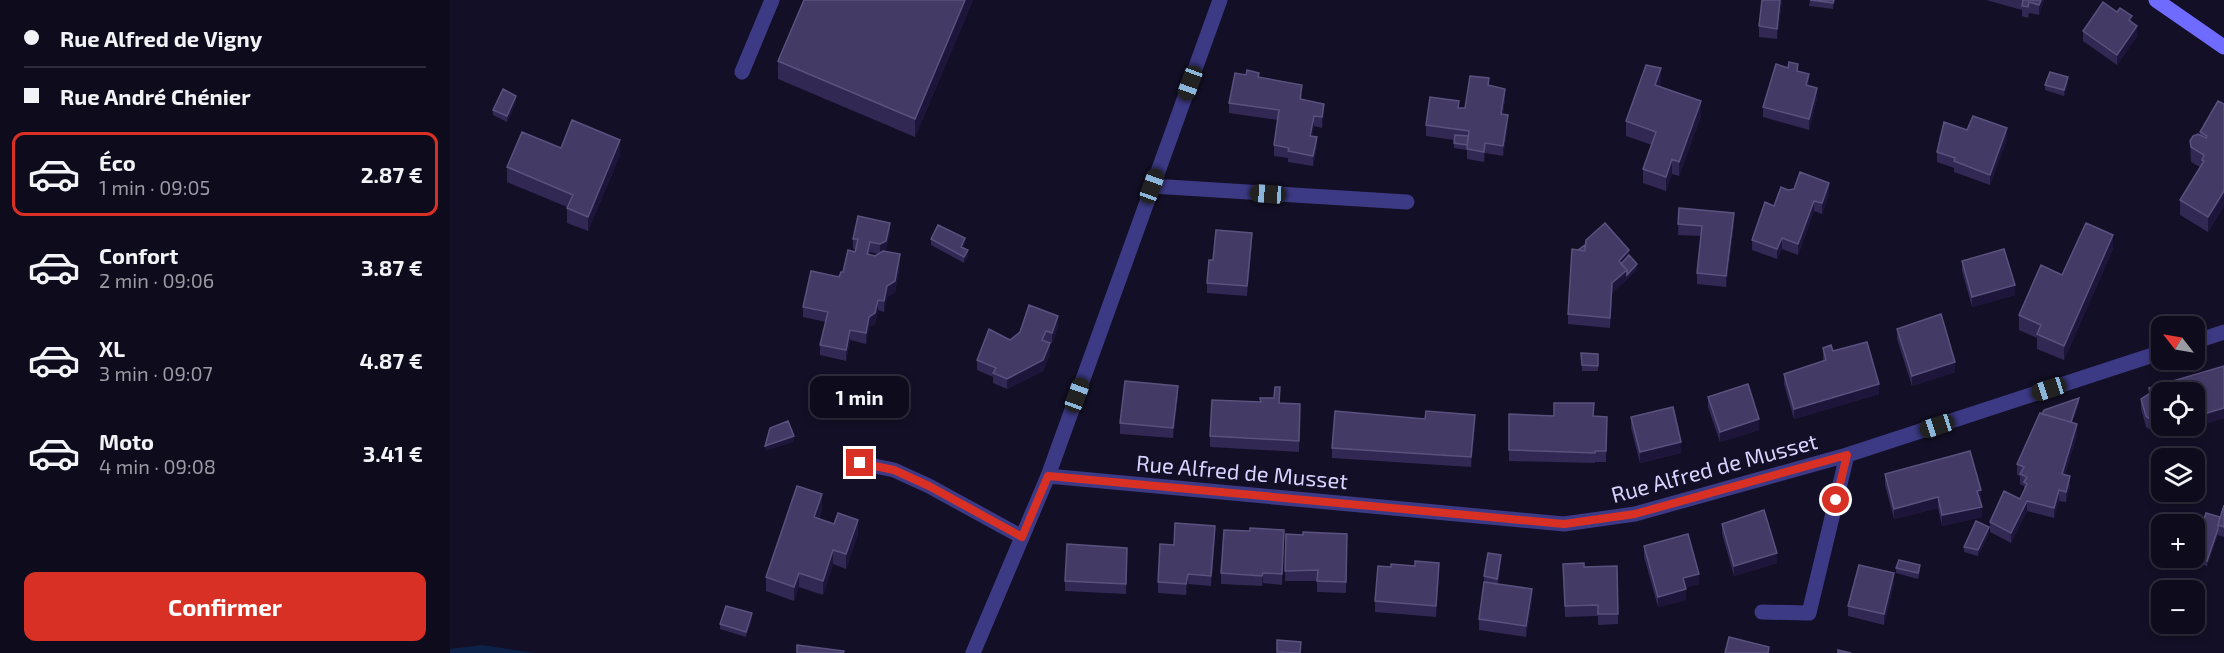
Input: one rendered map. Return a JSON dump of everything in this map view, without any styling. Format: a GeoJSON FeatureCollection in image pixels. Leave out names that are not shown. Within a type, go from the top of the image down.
{"type":"FeatureCollection","features":[{"type":"Feature","properties":{"kind":"main road"},"geometry":{"type":"LineString","coordinates":[[2156,0],[2224,47]]}},
{"type":"Feature","properties":{"kind":"street"},"geometry":{"type":"LineString","coordinates":[[742,72],[772,0]]}},
{"type":"Feature","properties":{"kind":"street"},"geometry":{"type":"LineString","coordinates":[[973,653],[1048,476],[1220,0]]}},
{"type":"Feature","properties":{"kind":"street"},"geometry":{"type":"LineString","coordinates":[[1152,186],[1407,202]]}},
{"type":"Feature","properties":{"kind":"street"},"geometry":{"type":"LineString","coordinates":[[2205,338],[2224,332]]}},
{"type":"Feature","properties":{"kind":"street","name":"Rue Alfred de Musset"},"geometry":{"type":"LineString","coordinates":[[1048,476],[1564,524],[1635,514],[1847,455],[2151,356]]}},
{"type":"Feature","properties":{"kind":"street"},"geometry":{"type":"LineString","coordinates":[[1762,612],[1809,613],[1847,455]]}},
{"type":"Feature","properties":{"kind":"street"},"geometry":{"type":"LineString","coordinates":[[860,463],[894,470],[929,486],[1022,537]]}},
{"type":"Feature","properties":{"kind":"water"},"geometry":{"type":"Polygon","coordinates":[[[482,645],[535,653],[450,653],[450,649],[482,645]]]}},
{"type":"Feature","properties":{"kind":"building"},"geometry":{"type":"Polygon","coordinates":[[[804,0],[965,0],[915,119],[778,61],[804,0]]]}},
{"type":"Feature","properties":{"kind":"building"},"geometry":{"type":"Polygon","coordinates":[[[1762,0],[1780,0],[1777,29],[1759,26],[1762,0]]]}},
{"type":"Feature","properties":{"kind":"building"},"geometry":{"type":"Polygon","coordinates":[[[1810,0],[1834,0],[1833,3],[1810,0]]]}},
{"type":"Feature","properties":{"kind":"building"},"geometry":{"type":"Polygon","coordinates":[[[2023,0],[2041,0],[2039,5],[2029,2],[2028,7],[2022,6],[2023,0]]]}},
{"type":"Feature","properties":{"kind":"building"},"geometry":{"type":"Polygon","coordinates":[[[2103,2],[2117,12],[2120,8],[2132,16],[2129,20],[2137,26],[2117,55],[2083,31],[2103,2]]]}},
{"type":"Feature","properties":{"kind":"building"},"geometry":{"type":"Polygon","coordinates":[[[1789,62],[1798,64],[1797,71],[1809,74],[1806,85],[1817,88],[1809,119],[1763,107],[1776,64],[1788,68],[1789,62]]]}},
{"type":"Feature","properties":{"kind":"building"},"geometry":{"type":"Polygon","coordinates":[[[1646,65],[1661,68],[1655,85],[1701,101],[1679,162],[1672,159],[1666,177],[1643,169],[1656,132],[1626,121],[1646,65]]]}},
{"type":"Feature","properties":{"kind":"building"},"geometry":{"type":"Polygon","coordinates":[[[1247,70],[1259,73],[1258,77],[1302,85],[1300,99],[1324,104],[1322,117],[1314,116],[1310,136],[1317,137],[1313,156],[1288,151],[1289,148],[1274,145],[1279,110],[1229,103],[1235,73],[1246,75],[1247,70]]]}},
{"type":"Feature","properties":{"kind":"building"},"geometry":{"type":"Polygon","coordinates":[[[2050,72],[2068,77],[2064,90],[2045,85],[2050,72]]]}},
{"type":"Feature","properties":{"kind":"building"},"geometry":{"type":"Polygon","coordinates":[[[1470,76],[1489,78],[1488,85],[1505,89],[1501,114],[1508,115],[1503,146],[1485,143],[1484,152],[1467,149],[1469,131],[1426,125],[1430,97],[1459,101],[1458,108],[1465,108],[1470,76]]]}},
{"type":"Feature","properties":{"kind":"building"},"geometry":{"type":"Polygon","coordinates":[[[503,89],[516,96],[507,116],[493,110],[503,89]]]}},
{"type":"Feature","properties":{"kind":"building"},"geometry":{"type":"Polygon","coordinates":[[[2218,101],[2224,104],[2224,191],[2208,217],[2180,200],[2204,161],[2202,160],[2204,155],[2191,147],[2190,141],[2198,134],[2206,138],[2207,136],[2200,132],[2218,101]]]}},
{"type":"Feature","properties":{"kind":"building"},"geometry":{"type":"Polygon","coordinates":[[[1973,116],[2007,128],[1990,175],[1937,152],[1944,122],[1967,130],[1973,116]]]}},
{"type":"Feature","properties":{"kind":"building"},"geometry":{"type":"Polygon","coordinates":[[[572,120],[620,140],[588,217],[567,208],[573,195],[507,167],[522,132],[561,148],[572,120]]]}},
{"type":"Feature","properties":{"kind":"building"},"geometry":{"type":"Polygon","coordinates":[[[1455,135],[1468,136],[1467,145],[1454,143],[1455,135]]]}},
{"type":"Feature","properties":{"kind":"building"},"geometry":{"type":"Polygon","coordinates":[[[1800,172],[1829,183],[1822,203],[1814,201],[1798,244],[1782,238],[1777,249],[1752,240],[1765,202],[1774,206],[1781,187],[1788,190],[1794,189],[1800,172]]]}},
{"type":"Feature","properties":{"kind":"building"},"geometry":{"type":"Polygon","coordinates":[[[1679,208],[1734,213],[1726,276],[1697,273],[1702,226],[1678,224],[1679,208]]]}},
{"type":"Feature","properties":{"kind":"building"},"geometry":{"type":"Polygon","coordinates":[[[858,216],[890,223],[886,241],[880,244],[870,242],[867,254],[875,256],[883,251],[900,254],[895,281],[887,286],[884,301],[878,300],[875,313],[869,317],[866,333],[850,330],[846,350],[820,345],[828,312],[803,307],[811,271],[839,277],[843,272],[848,250],[855,252],[858,239],[853,239],[858,216]]]}},
{"type":"Feature","properties":{"kind":"building"},"geometry":{"type":"Polygon","coordinates":[[[1605,223],[1629,250],[1619,261],[1627,270],[1612,283],[1610,318],[1568,314],[1572,249],[1585,251],[1586,240],[1605,223]]]}},
{"type":"Feature","properties":{"kind":"building"},"geometry":{"type":"Polygon","coordinates":[[[2086,223],[2113,235],[2064,346],[2037,334],[2041,325],[2019,315],[2041,265],[2062,275],[2086,223]]]}},
{"type":"Feature","properties":{"kind":"building"},"geometry":{"type":"Polygon","coordinates":[[[938,225],[965,238],[961,247],[968,250],[964,257],[931,239],[938,225]]]}},
{"type":"Feature","properties":{"kind":"building"},"geometry":{"type":"Polygon","coordinates":[[[1216,230],[1252,233],[1247,286],[1207,283],[1209,260],[1213,260],[1216,230]]]}},
{"type":"Feature","properties":{"kind":"building"},"geometry":{"type":"Polygon","coordinates":[[[2004,249],[2015,285],[1972,297],[1962,261],[2004,249]]]}},
{"type":"Feature","properties":{"kind":"building"},"geometry":{"type":"Polygon","coordinates":[[[1629,255],[1637,264],[1627,275],[1627,270],[1621,264],[1629,255]]]}},
{"type":"Feature","properties":{"kind":"building"},"geometry":{"type":"Polygon","coordinates":[[[1029,305],[1058,316],[1052,333],[1046,331],[1042,340],[1050,343],[1043,360],[1007,379],[993,373],[996,368],[977,360],[989,329],[1010,340],[1020,332],[1029,305]]]}},
{"type":"Feature","properties":{"kind":"building"},"geometry":{"type":"Polygon","coordinates":[[[1941,314],[1955,362],[1912,376],[1897,329],[1941,314]]]}},
{"type":"Feature","properties":{"kind":"building"},"geometry":{"type":"Polygon","coordinates":[[[1867,342],[1879,384],[1794,409],[1784,374],[1826,360],[1823,348],[1831,345],[1833,351],[1867,342]]]}},
{"type":"Feature","properties":{"kind":"building"},"geometry":{"type":"Polygon","coordinates":[[[1581,353],[1598,354],[1598,366],[1582,365],[1581,353]]]}},
{"type":"Feature","properties":{"kind":"building"},"geometry":{"type":"Polygon","coordinates":[[[2224,366],[2224,408],[2205,414],[2205,382],[2169,382],[2224,366]]]}},
{"type":"Feature","properties":{"kind":"building"},"geometry":{"type":"Polygon","coordinates":[[[1125,381],[1178,386],[1173,428],[1120,423],[1125,381]]]}},
{"type":"Feature","properties":{"kind":"building"},"geometry":{"type":"Polygon","coordinates":[[[1748,384],[1759,419],[1720,432],[1708,397],[1748,384]]]}},
{"type":"Feature","properties":{"kind":"building"},"geometry":{"type":"Polygon","coordinates":[[[1275,387],[1280,387],[1279,403],[1300,404],[1299,441],[1210,436],[1212,400],[1261,402],[1260,398],[1274,398],[1275,387]]]}},
{"type":"Feature","properties":{"kind":"building"},"geometry":{"type":"Polygon","coordinates":[[[2151,387],[2151,420],[2146,416],[2141,399],[2150,393],[2149,388],[2151,387]]]}},
{"type":"Feature","properties":{"kind":"building"},"geometry":{"type":"Polygon","coordinates":[[[2079,398],[2071,422],[2042,414],[2044,410],[2079,398]]]}},
{"type":"Feature","properties":{"kind":"building"},"geometry":{"type":"Polygon","coordinates":[[[1554,403],[1594,403],[1593,416],[1607,417],[1606,451],[1595,451],[1595,453],[1509,450],[1509,414],[1554,416],[1554,403]]]}},
{"type":"Feature","properties":{"kind":"building"},"geometry":{"type":"Polygon","coordinates":[[[1673,407],[1681,442],[1640,452],[1631,417],[1673,407]]]}},
{"type":"Feature","properties":{"kind":"building"},"geometry":{"type":"Polygon","coordinates":[[[1335,411],[1425,419],[1426,411],[1475,415],[1471,457],[1332,448],[1335,411]]]}},
{"type":"Feature","properties":{"kind":"building"},"geometry":{"type":"Polygon","coordinates":[[[2040,413],[2077,424],[2062,474],[2070,476],[2066,492],[2059,490],[2054,508],[2027,501],[2011,533],[1990,522],[2004,491],[2020,499],[2027,484],[2024,482],[2027,477],[2020,474],[2024,467],[2017,464],[2040,413]]]}},
{"type":"Feature","properties":{"kind":"building"},"geometry":{"type":"Polygon","coordinates":[[[788,421],[794,436],[765,446],[770,428],[788,421]]]}},
{"type":"Feature","properties":{"kind":"building"},"geometry":{"type":"Polygon","coordinates":[[[1970,451],[1981,490],[1977,491],[1982,507],[1942,515],[1938,497],[1894,509],[1885,474],[1970,451]]]}},
{"type":"Feature","properties":{"kind":"building"},"geometry":{"type":"Polygon","coordinates":[[[797,486],[822,494],[814,517],[834,524],[838,513],[858,520],[846,554],[833,550],[823,581],[799,573],[794,587],[766,577],[797,486]]]}},
{"type":"Feature","properties":{"kind":"building"},"geometry":{"type":"Polygon","coordinates":[[[2224,505],[2224,527],[2218,525],[2224,505]]]}},
{"type":"Feature","properties":{"kind":"building"},"geometry":{"type":"Polygon","coordinates":[[[1764,510],[1777,553],[1734,566],[1722,524],[1764,510]]]}},
{"type":"Feature","properties":{"kind":"building"},"geometry":{"type":"Polygon","coordinates":[[[2206,513],[2220,517],[2207,561],[2205,560],[2206,513]]]}},
{"type":"Feature","properties":{"kind":"building"},"geometry":{"type":"Polygon","coordinates":[[[1976,521],[1989,527],[1978,550],[1964,547],[1976,521]]]}},
{"type":"Feature","properties":{"kind":"building"},"geometry":{"type":"Polygon","coordinates":[[[1175,523],[1215,526],[1211,576],[1188,574],[1186,584],[1158,582],[1160,544],[1174,545],[1175,523]]]}},
{"type":"Feature","properties":{"kind":"building"},"geometry":{"type":"Polygon","coordinates":[[[1250,528],[1284,530],[1282,574],[1263,573],[1262,576],[1221,573],[1224,530],[1250,531],[1250,528]]]}},
{"type":"Feature","properties":{"kind":"building"},"geometry":{"type":"Polygon","coordinates":[[[1303,532],[1347,534],[1346,582],[1317,581],[1318,570],[1285,571],[1286,534],[1303,535],[1303,532]]]}},
{"type":"Feature","properties":{"kind":"building"},"geometry":{"type":"Polygon","coordinates":[[[1688,534],[1699,574],[1683,578],[1686,589],[1658,597],[1644,546],[1688,534]]]}},
{"type":"Feature","properties":{"kind":"building"},"geometry":{"type":"Polygon","coordinates":[[[1067,544],[1127,548],[1126,584],[1065,581],[1067,544]]]}},
{"type":"Feature","properties":{"kind":"building"},"geometry":{"type":"Polygon","coordinates":[[[1488,553],[1501,555],[1497,579],[1484,576],[1488,553]]]}},
{"type":"Feature","properties":{"kind":"building"},"geometry":{"type":"Polygon","coordinates":[[[1899,560],[1920,565],[1918,573],[1896,568],[1899,560]]]}},
{"type":"Feature","properties":{"kind":"building"},"geometry":{"type":"Polygon","coordinates":[[[1415,561],[1439,563],[1436,606],[1375,601],[1378,566],[1391,567],[1391,564],[1415,566],[1415,561]]]}},
{"type":"Feature","properties":{"kind":"building"},"geometry":{"type":"Polygon","coordinates":[[[1584,563],[1584,567],[1617,566],[1618,614],[1598,614],[1598,605],[1565,606],[1563,564],[1584,563]]]}},
{"type":"Feature","properties":{"kind":"building"},"geometry":{"type":"Polygon","coordinates":[[[1859,565],[1894,573],[1884,614],[1848,606],[1859,565]]]}},
{"type":"Feature","properties":{"kind":"building"},"geometry":{"type":"Polygon","coordinates":[[[1484,582],[1532,589],[1526,626],[1479,619],[1484,582]]]}},
{"type":"Feature","properties":{"kind":"building"},"geometry":{"type":"Polygon","coordinates":[[[726,606],[752,613],[746,632],[720,624],[726,606]]]}},
{"type":"Feature","properties":{"kind":"building"},"geometry":{"type":"Polygon","coordinates":[[[1729,637],[1769,647],[1768,653],[1725,653],[1729,637]]]}},
{"type":"Feature","properties":{"kind":"building"},"geometry":{"type":"Polygon","coordinates":[[[1277,640],[1301,642],[1300,653],[1277,652],[1277,640]]]}},
{"type":"Feature","properties":{"kind":"building"},"geometry":{"type":"Polygon","coordinates":[[[797,645],[844,651],[843,653],[797,653],[797,645]]]}},
{"type":"Feature","properties":{"kind":"route"},"geometry":{"type":"LineString","coordinates":[[860,463],[894,470],[929,486],[1022,537],[1048,476],[1564,524],[1635,514],[1847,455],[1836,500]]}}]}
